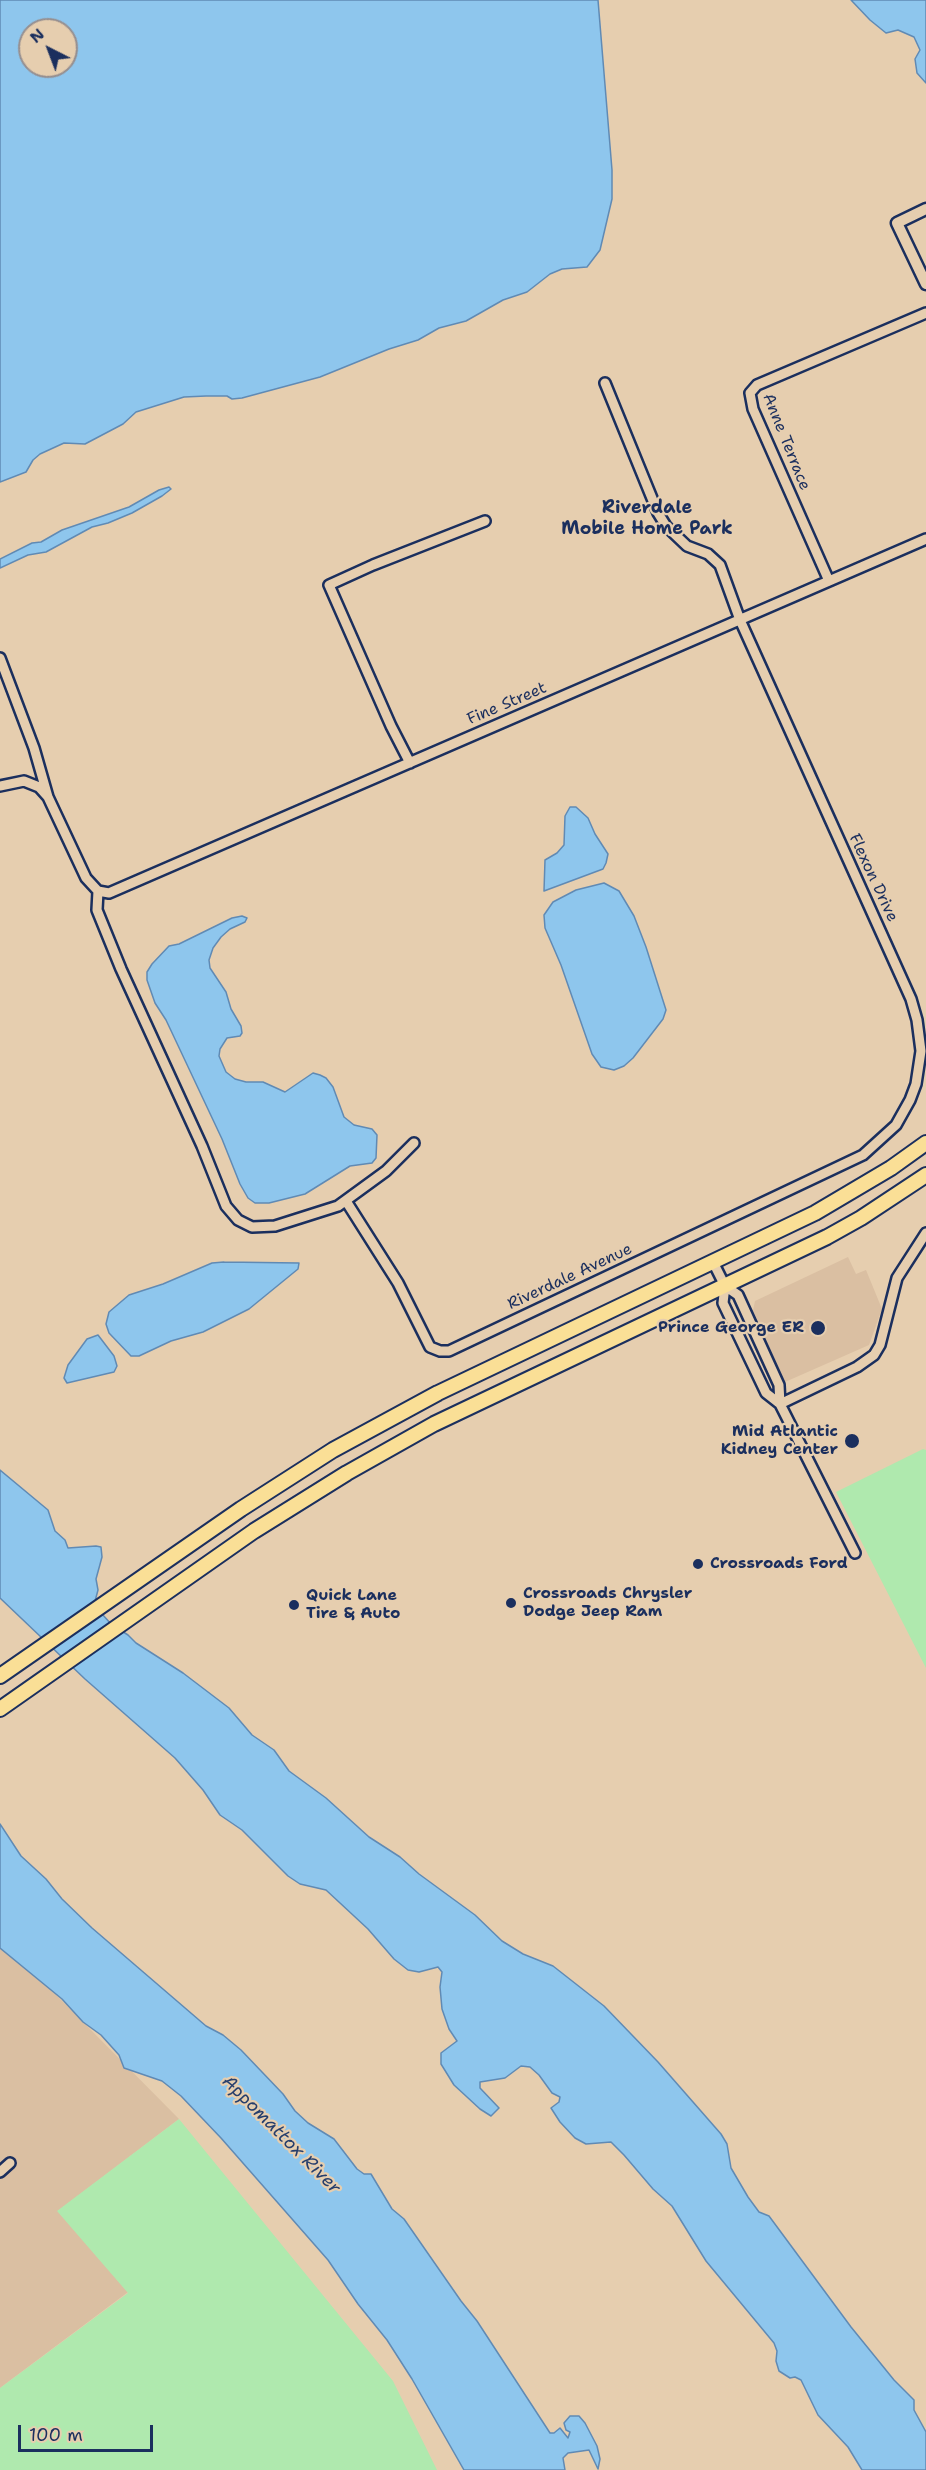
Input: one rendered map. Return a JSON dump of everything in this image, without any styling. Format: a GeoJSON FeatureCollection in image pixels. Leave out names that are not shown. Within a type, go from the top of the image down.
{"type":"FeatureCollection","features":[{"type":"Feature","properties":{"kind":"main road"},"geometry":{"type":"LineString","coordinates":[[0,1676],[142,1576],[282,1482],[366,1431],[438,1393],[824,1208],[926,1143]]}},
{"type":"Feature","properties":{"kind":"main road"},"geometry":{"type":"LineString","coordinates":[[0,1709],[286,1510],[393,1446],[861,1218],[926,1175]]}},
{"type":"Feature","properties":{"kind":"street"},"geometry":{"type":"LineString","coordinates":[[926,209],[897,224],[926,284]]}},
{"type":"Feature","properties":{"kind":"street","name":"Anne Terrace"},"geometry":{"type":"LineString","coordinates":[[829,581],[753,409],[750,393],[753,388],[763,382],[926,313]]}},
{"type":"Feature","properties":{"kind":"street","name":"Flexon Drive"},"geometry":{"type":"LineString","coordinates":[[605,383],[658,513],[676,537],[687,546],[715,558],[724,576],[740,620],[910,999],[917,1020],[921,1051],[916,1084],[905,1112],[873,1148]]}},
{"type":"Feature","properties":{"kind":"street"},"geometry":{"type":"LineString","coordinates":[[410,763],[391,726],[329,585],[485,521]]}},
{"type":"Feature","properties":{"kind":"street","name":"Fine Street"},"geometry":{"type":"LineString","coordinates":[[98,891],[109,893],[140,881],[926,538]]}},
{"type":"Feature","properties":{"kind":"street"},"geometry":{"type":"LineString","coordinates":[[0,657],[34,748],[48,797],[83,872],[98,891],[97,910],[117,959],[231,1214],[246,1225],[264,1228],[321,1213],[346,1201],[386,1171],[414,1143]]}},
{"type":"Feature","properties":{"kind":"street"},"geometry":{"type":"LineString","coordinates":[[0,786],[24,781],[39,787],[48,797]]}},
{"type":"Feature","properties":{"kind":"street","name":"Riverdale Avenue"},"geometry":{"type":"LineString","coordinates":[[346,1201],[398,1283],[430,1347],[443,1351],[460,1346],[793,1189],[873,1148]]}},
{"type":"Feature","properties":{"kind":"street"},"geometry":{"type":"LineString","coordinates":[[780,1404],[857,1367],[874,1355],[880,1345],[897,1278],[926,1233]]}},
{"type":"Feature","properties":{"kind":"street"},"geometry":{"type":"LineString","coordinates":[[713,1262],[725,1286],[738,1295],[741,1301],[779,1384],[780,1404],[855,1553]]}},
{"type":"Feature","properties":{"kind":"street"},"geometry":{"type":"LineString","coordinates":[[725,1286],[723,1303],[766,1393],[780,1404]]}},
{"type":"Feature","properties":{"kind":"street"},"geometry":{"type":"LineString","coordinates":[[0,2172],[10,2163]]}},
{"type":"Feature","properties":{"kind":"shaded area","name":"Prince George ER"},"geometry":{"type":"Polygon","coordinates":[[[848,1257],[856,1274],[866,1270],[882,1309],[869,1345],[785,1382],[753,1311],[755,1301],[848,1257]]]}},
{"type":"Feature","properties":{"kind":"shaded area"},"geometry":{"type":"Polygon","coordinates":[[[0,1938],[179,2119],[58,2211],[128,2292],[0,2388],[0,1938]]]}},
{"type":"Feature","properties":{"kind":"green space"},"geometry":{"type":"Polygon","coordinates":[[[923,1449],[926,1450],[926,1668],[836,1492],[923,1449]]]}},
{"type":"Feature","properties":{"kind":"green space"},"geometry":{"type":"Polygon","coordinates":[[[179,2119],[393,2381],[437,2470],[0,2470],[0,2388],[128,2293],[57,2211],[179,2119]]]}},
{"type":"Feature","properties":{"kind":"water"},"geometry":{"type":"Polygon","coordinates":[[[0,0],[598,0],[612,170],[612,199],[600,250],[587,267],[562,269],[550,274],[527,292],[503,300],[466,321],[439,328],[418,340],[389,349],[320,377],[242,398],[184,397],[136,412],[123,424],[85,444],[64,443],[40,454],[33,460],[26,472],[0,482],[0,0]]]}},
{"type":"Feature","properties":{"kind":"water"},"geometry":{"type":"Polygon","coordinates":[[[851,0],[926,0],[926,83],[917,73],[915,59],[920,50],[914,37],[898,30],[886,33],[851,0]]]}},
{"type":"Feature","properties":{"kind":"water"},"geometry":{"type":"Polygon","coordinates":[[[169,487],[171,489],[162,496],[132,513],[92,527],[46,552],[28,555],[0,568],[0,559],[32,543],[41,542],[62,530],[129,507],[169,487]]]}},
{"type":"Feature","properties":{"kind":"water"},"geometry":{"type":"Polygon","coordinates":[[[570,807],[576,807],[588,818],[608,854],[606,863],[603,869],[544,891],[545,860],[557,853],[564,845],[565,816],[570,807]]]}},
{"type":"Feature","properties":{"kind":"water"},"geometry":{"type":"Polygon","coordinates":[[[604,883],[619,891],[634,916],[666,1010],[663,1019],[633,1058],[624,1066],[614,1070],[601,1067],[592,1054],[561,965],[545,928],[544,915],[553,902],[576,890],[604,883]]]}},
{"type":"Feature","properties":{"kind":"water"},"geometry":{"type":"Polygon","coordinates":[[[242,916],[247,918],[245,922],[230,929],[221,937],[213,948],[209,960],[210,968],[226,992],[231,1009],[241,1026],[240,1036],[227,1038],[220,1049],[219,1056],[226,1072],[235,1079],[246,1082],[263,1082],[285,1092],[313,1073],[320,1075],[326,1078],[333,1087],[344,1117],[354,1125],[372,1129],[377,1135],[376,1158],[372,1163],[350,1166],[305,1194],[269,1203],[255,1203],[248,1198],[240,1184],[222,1139],[166,1020],[155,1003],[147,980],[147,972],[152,964],[169,946],[179,944],[232,918],[242,916]]]}},
{"type":"Feature","properties":{"kind":"water"},"geometry":{"type":"Polygon","coordinates":[[[212,1263],[299,1263],[298,1269],[249,1309],[203,1332],[171,1341],[139,1356],[131,1356],[109,1333],[106,1324],[109,1312],[129,1295],[163,1284],[212,1263]]]}},
{"type":"Feature","properties":{"kind":"water"},"geometry":{"type":"Polygon","coordinates":[[[98,1335],[114,1356],[117,1366],[114,1372],[67,1383],[64,1378],[68,1365],[87,1339],[98,1335]]]}},
{"type":"Feature","properties":{"kind":"water"},"geometry":{"type":"Polygon","coordinates":[[[0,1470],[48,1510],[55,1531],[65,1540],[68,1548],[101,1547],[102,1557],[96,1579],[98,1590],[94,1605],[111,1624],[183,1673],[229,1708],[252,1735],[274,1750],[289,1771],[326,1798],[369,1837],[400,1857],[419,1874],[475,1915],[502,1941],[523,1954],[553,1966],[604,2006],[658,2062],[721,2134],[727,2144],[731,2168],[759,2212],[769,2216],[851,2327],[894,2380],[914,2400],[914,2410],[926,2432],[926,2470],[862,2470],[848,2447],[818,2415],[801,2380],[795,2377],[790,2378],[779,2371],[774,2343],[706,2261],[672,2206],[653,2189],[624,2155],[611,2142],[586,2144],[575,2138],[551,2108],[559,2102],[560,2097],[552,2093],[530,2067],[521,2066],[505,2078],[480,2082],[480,2088],[499,2108],[491,2116],[480,2109],[454,2085],[441,2064],[441,2053],[457,2041],[449,2029],[442,2009],[440,1987],[442,1972],[438,1967],[419,1972],[408,1970],[394,1959],[368,1929],[326,1890],[300,1884],[288,1876],[242,1830],[220,1815],[203,1790],[175,1758],[85,1679],[0,1598],[0,1470]]]}},
{"type":"Feature","properties":{"kind":"water","name":"Appomattox River"},"geometry":{"type":"Polygon","coordinates":[[[0,1824],[21,1856],[92,1928],[206,2026],[223,2035],[241,2050],[283,2094],[295,2111],[308,2123],[334,2139],[357,2169],[364,2174],[371,2174],[392,2209],[404,2219],[477,2321],[550,2433],[560,2428],[568,2438],[570,2432],[566,2430],[564,2423],[570,2416],[579,2416],[585,2423],[597,2446],[600,2459],[598,2469],[589,2450],[568,2453],[563,2458],[565,2470],[464,2470],[387,2340],[358,2304],[328,2260],[221,2138],[181,2096],[162,2081],[124,2068],[119,2055],[101,2035],[83,2022],[62,1999],[0,1948],[0,1824]]]}},
{"type":"Feature","properties":{"kind":"place","name":"Prince George ER"},"geometry":{"type":"Point","coordinates":[818,1328]}},
{"type":"Feature","properties":{"kind":"place","name":"Mid Atlantic Kidney Center"},"geometry":{"type":"Point","coordinates":[852,1441]}},
{"type":"Feature","properties":{"kind":"place","name":"Crossroads Ford"},"geometry":{"type":"Point","coordinates":[698,1564]}},
{"type":"Feature","properties":{"kind":"place","name":"Crossroads Chrysler Dodge Jeep Ram"},"geometry":{"type":"Point","coordinates":[511,1603]}},
{"type":"Feature","properties":{"kind":"place","name":"Quick Lane Tire & Auto"},"geometry":{"type":"Point","coordinates":[294,1605]}},
{"type":"Feature","properties":{"kind":"district","name":"Riverdale Mobile Home Park"},"geometry":{"type":"Point","coordinates":[647,518]}}]}
